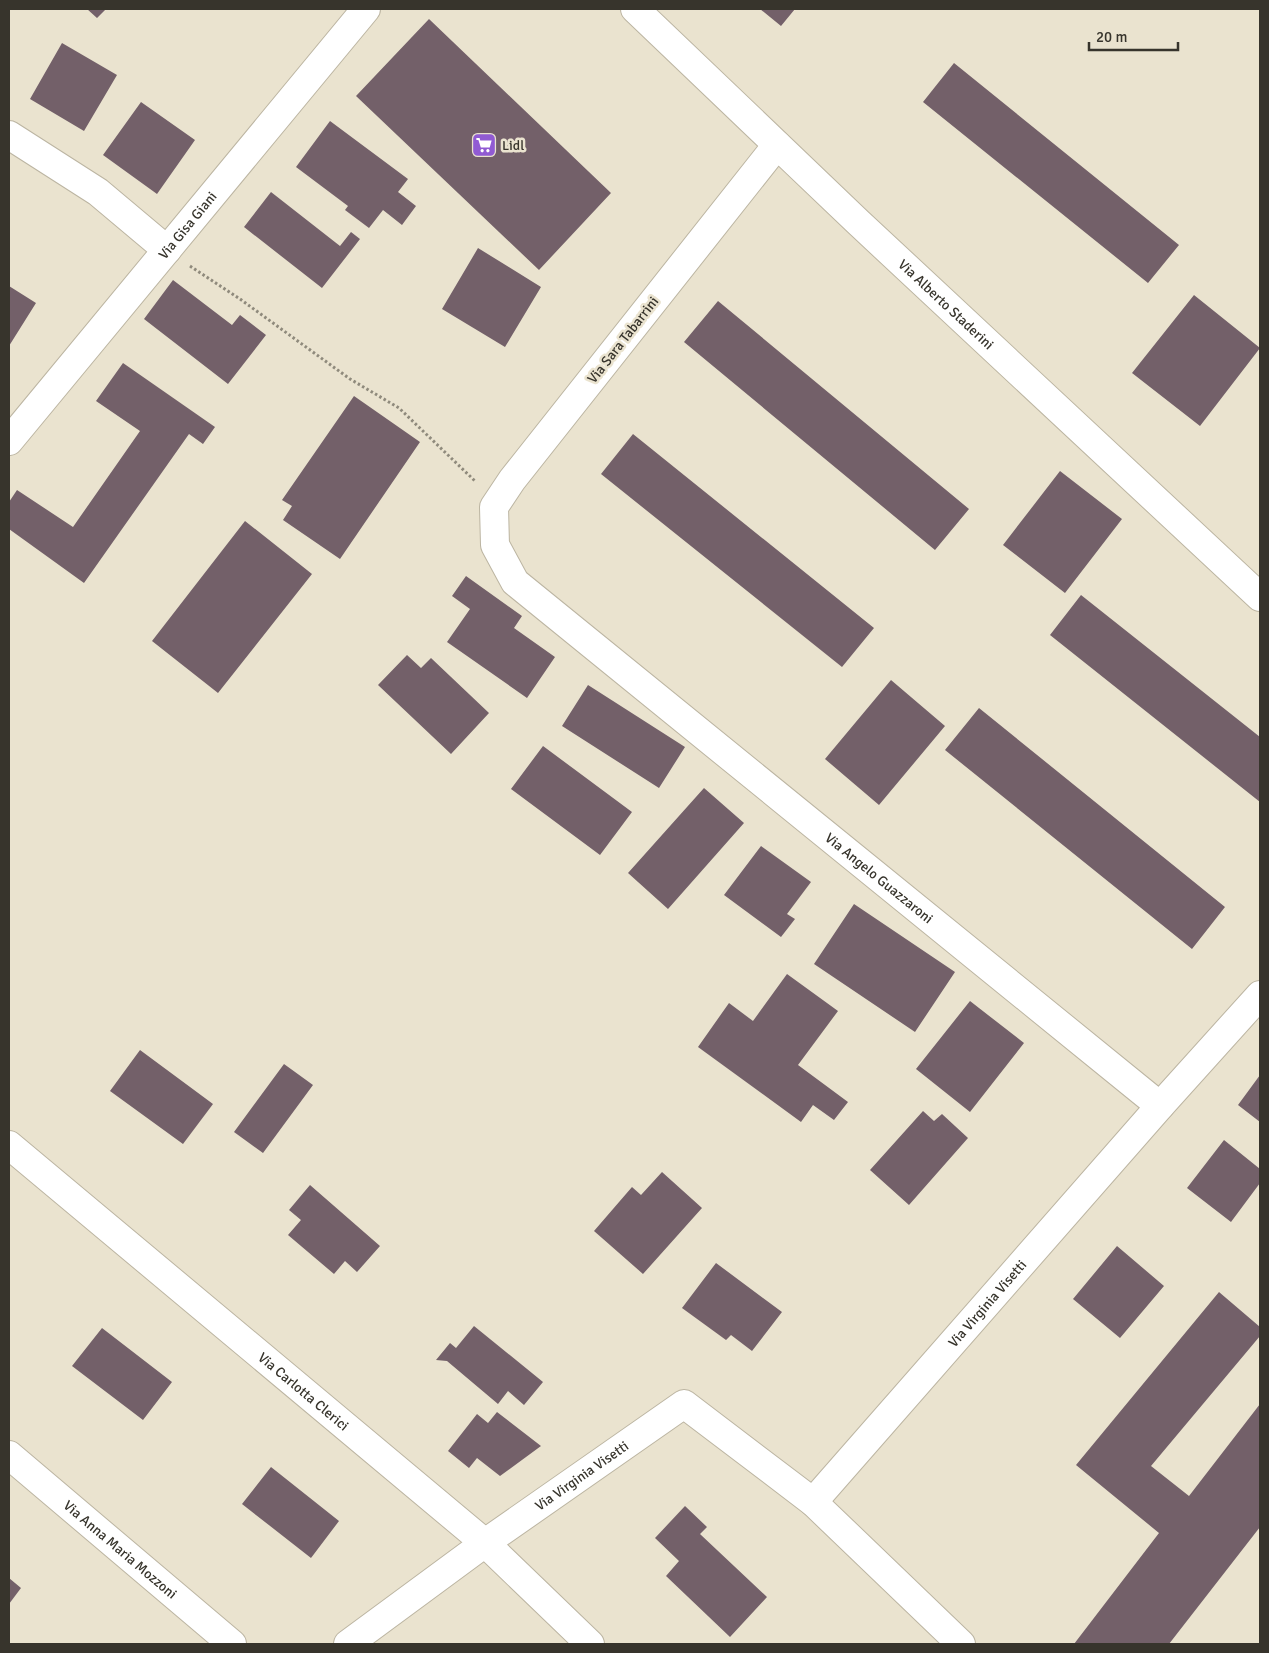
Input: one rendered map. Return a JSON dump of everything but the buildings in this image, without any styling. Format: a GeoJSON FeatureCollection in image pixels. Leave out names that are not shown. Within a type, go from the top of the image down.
{"type":"FeatureCollection","features":[{"type":"Feature","properties":{"kind":"street","name":"Via Gisa Giani"},"geometry":{"type":"LineString","coordinates":[[9,442],[366,9]]}},
{"type":"Feature","properties":{"kind":"street","name":"Via Alberto Staderini"},"geometry":{"type":"LineString","coordinates":[[634,9],[1260,597]]}},
{"type":"Feature","properties":{"kind":"street"},"geometry":{"type":"LineString","coordinates":[[9,135],[98,192],[167,250]]}},
{"type":"Feature","properties":{"kind":"street","name":"Via Sara Tabarrini"},"geometry":{"type":"LineString","coordinates":[[494,507],[512,480],[778,145]]}},
{"type":"Feature","properties":{"kind":"street","name":"Via Angelo Guazzaroni"},"geometry":{"type":"LineString","coordinates":[[494,507],[495,545],[515,582],[1160,1106]]}},
{"type":"Feature","properties":{"kind":"street"},"geometry":{"type":"LineString","coordinates":[[1160,1106],[1260,995]]}},
{"type":"Feature","properties":{"kind":"street","name":"Via Virginia Visetti"},"geometry":{"type":"LineString","coordinates":[[813,1502],[1160,1106]]}},
{"type":"Feature","properties":{"kind":"street","name":"Via Carlotta Clerici"},"geometry":{"type":"LineString","coordinates":[[9,1145],[485,1542],[590,1644]]}},
{"type":"Feature","properties":{"kind":"street","name":"Via Virginia Visetti"},"geometry":{"type":"LineString","coordinates":[[348,1644],[485,1542],[684,1404],[813,1502],[961,1644]]}},
{"type":"Feature","properties":{"kind":"street","name":"Via Anna Maria Mozzoni"},"geometry":{"type":"LineString","coordinates":[[9,1456],[232,1644]]}},
{"type":"Feature","properties":{"kind":"path"},"geometry":{"type":"LineString","coordinates":[[167,250],[350,379],[399,408],[482,488],[494,507]]}},
{"type":"Feature","properties":{"kind":"place","name":"Lidl"},"geometry":{"type":"Point","coordinates":[484,145]}}]}
